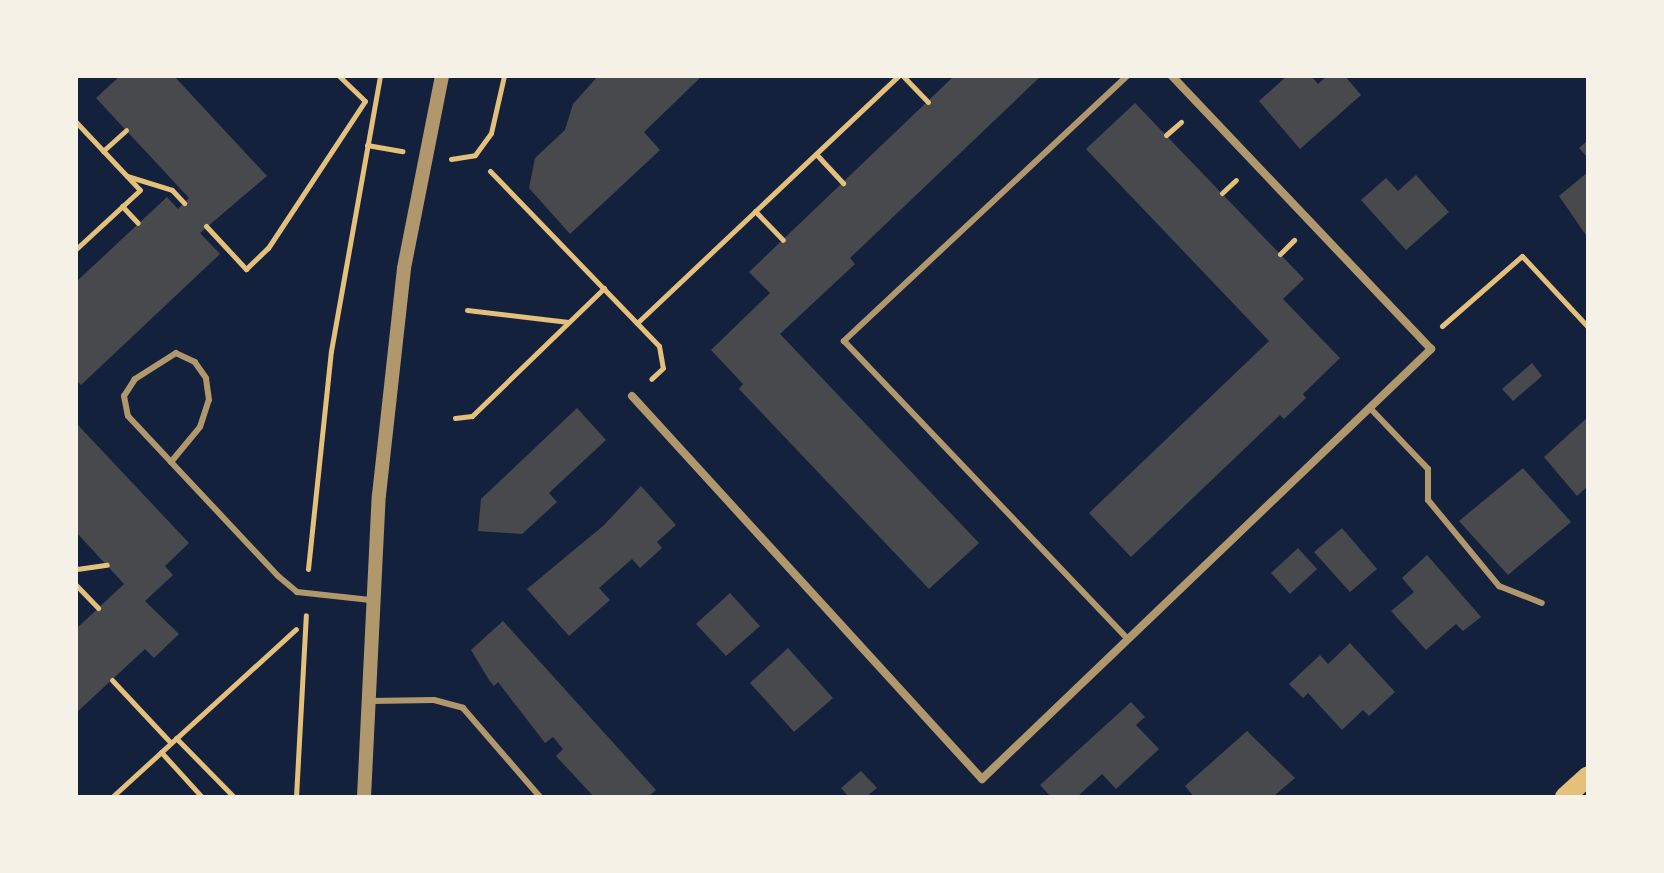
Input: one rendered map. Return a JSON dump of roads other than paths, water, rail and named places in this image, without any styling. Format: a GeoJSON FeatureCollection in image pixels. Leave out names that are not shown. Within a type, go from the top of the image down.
{"type":"FeatureCollection","features":[{"type":"Feature","properties":{"kind":"main road"},"geometry":{"type":"LineString","coordinates":[[1565,797],[1588,776]]}},
{"type":"Feature","properties":{"kind":"street"},"geometry":{"type":"LineString","coordinates":[[364,797],[371,600],[404,268],[442,76]]}},
{"type":"Feature","properties":{"kind":"street"},"geometry":{"type":"LineString","coordinates":[[632,396],[982,779],[1431,349],[1172,76]]}},
{"type":"Feature","properties":{"kind":"lane"},"geometry":{"type":"LineString","coordinates":[[1127,76],[844,341],[1128,639]]}},
{"type":"Feature","properties":{"kind":"lane"},"geometry":{"type":"LineString","coordinates":[[171,462],[200,427],[209,400],[206,378],[195,362],[176,353],[155,362],[124,396],[128,416],[171,462],[278,576],[297,592],[371,600]]}},
{"type":"Feature","properties":{"kind":"lane"},"geometry":{"type":"LineString","coordinates":[[1370,408],[1428,469],[1428,500],[1499,586],[1542,603]]}},
{"type":"Feature","properties":{"kind":"lane"},"geometry":{"type":"LineString","coordinates":[[366,701],[434,700],[463,708],[540,797]]}}]}
